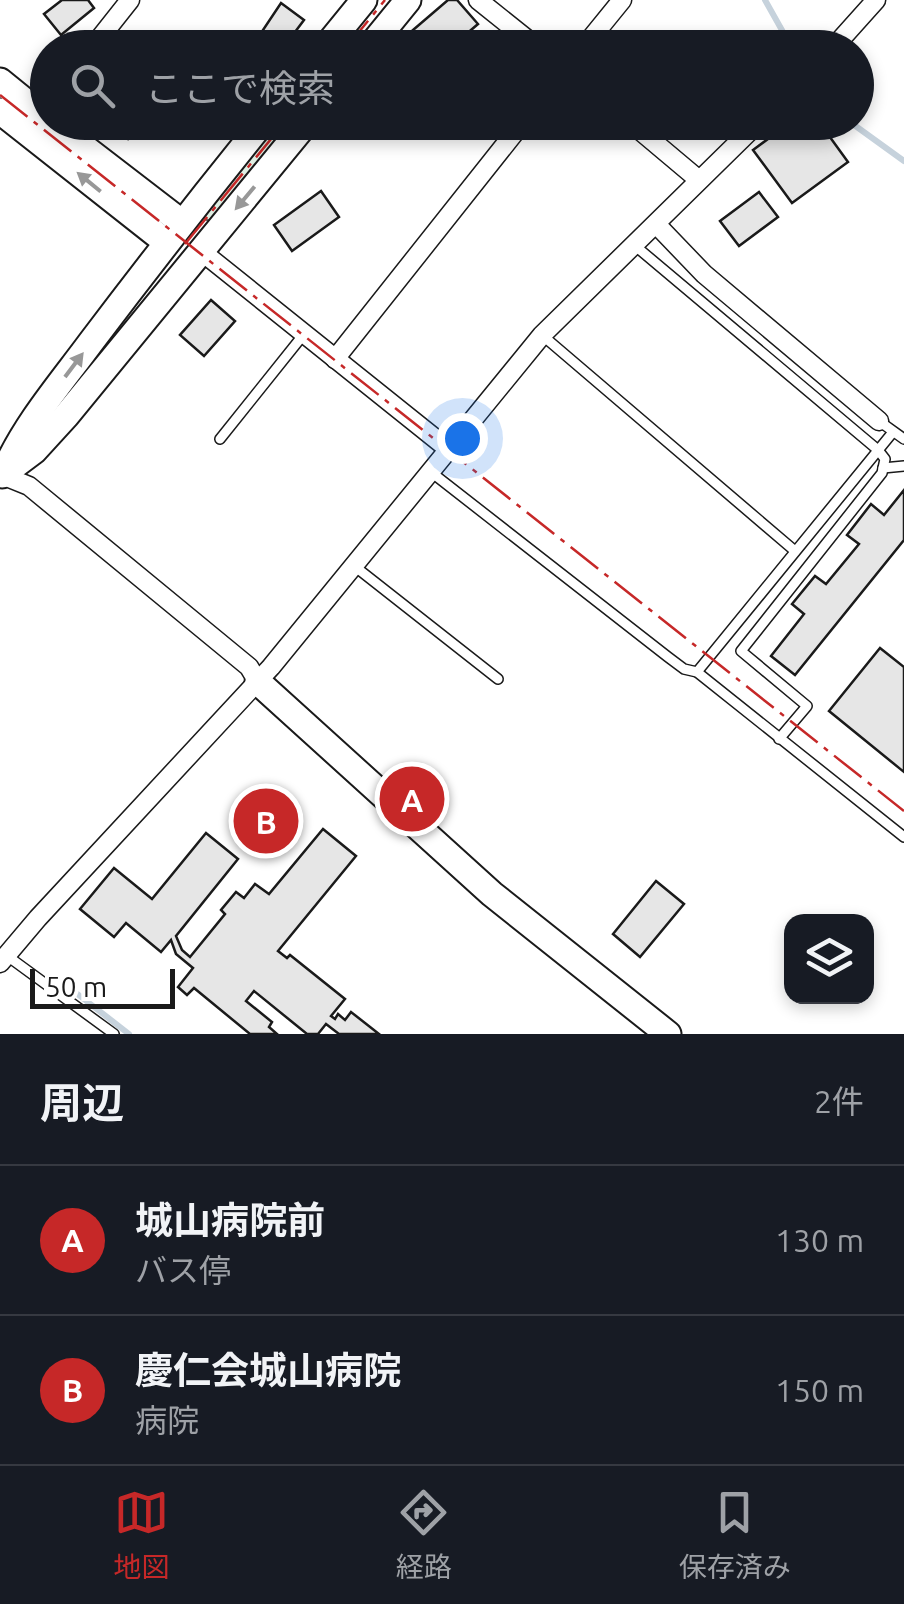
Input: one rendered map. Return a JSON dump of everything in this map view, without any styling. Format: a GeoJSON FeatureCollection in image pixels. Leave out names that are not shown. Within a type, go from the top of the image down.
{"type":"FeatureCollection","features":[{"type":"Feature","properties":{"kind":"street"},"geometry":{"type":"LineString","coordinates":[[106,30],[130,0]]}},
{"type":"Feature","properties":{"kind":"street"},"geometry":{"type":"LineString","coordinates":[[339,30],[364,0]]}},
{"type":"Feature","properties":{"kind":"street"},"geometry":{"type":"LineString","coordinates":[[384,30],[408,0]]}},
{"type":"Feature","properties":{"kind":"street"},"geometry":{"type":"LineString","coordinates":[[478,0],[516,30]]}},
{"type":"Feature","properties":{"kind":"street"},"geometry":{"type":"LineString","coordinates":[[598,30],[622,0]]}},
{"type":"Feature","properties":{"kind":"street"},"geometry":{"type":"LineString","coordinates":[[849,30],[876,0]]}},
{"type":"Feature","properties":{"kind":"street"},"geometry":{"type":"LineString","coordinates":[[0,81],[30,107]]}},
{"type":"Feature","properties":{"kind":"street"},"geometry":{"type":"LineString","coordinates":[[0,110],[30,116]]}},
{"type":"Feature","properties":{"kind":"street"},"geometry":{"type":"LineString","coordinates":[[67,140],[173,233],[446,448]]}},
{"type":"Feature","properties":{"kind":"street"},"geometry":{"type":"LineString","coordinates":[[1,478],[34,451],[59,405],[173,233],[248,140]]}},
{"type":"Feature","properties":{"kind":"street"},"geometry":{"type":"LineString","coordinates":[[59,405],[200,253],[293,140]]}},
{"type":"Feature","properties":{"kind":"street"},"geometry":{"type":"LineString","coordinates":[[335,359],[509,140]]}},
{"type":"Feature","properties":{"kind":"street"},"geometry":{"type":"LineString","coordinates":[[652,140],[700,180]]}},
{"type":"Feature","properties":{"kind":"street"},"geometry":{"type":"LineString","coordinates":[[4,951],[258,682],[542,335],[740,140]]}},
{"type":"Feature","properties":{"kind":"street"},"geometry":{"type":"LineString","coordinates":[[656,224],[704,274],[886,427]]}},
{"type":"Feature","properties":{"kind":"street"},"geometry":{"type":"LineString","coordinates":[[173,233],[200,253]]}},
{"type":"Feature","properties":{"kind":"street"},"geometry":{"type":"LineString","coordinates":[[1,478],[29,486],[249,667],[258,682],[492,894],[668,1034]]}},
{"type":"Feature","properties":{"kind":"lane"},"geometry":{"type":"LineString","coordinates":[[633,244],[885,459],[883,468],[741,651],[807,706],[779,739]]}},
{"type":"Feature","properties":{"kind":"lane"},"geometry":{"type":"LineString","coordinates":[[220,439],[304,334]]}},
{"type":"Feature","properties":{"kind":"lane"},"geometry":{"type":"LineString","coordinates":[[542,335],[795,551]]}},
{"type":"Feature","properties":{"kind":"lane"},"geometry":{"type":"LineString","coordinates":[[697,672],[878,450],[886,427],[904,439]]}},
{"type":"Feature","properties":{"kind":"lane"},"geometry":{"type":"LineString","coordinates":[[883,468],[904,466]]}},
{"type":"Feature","properties":{"kind":"lane"},"geometry":{"type":"LineString","coordinates":[[428,471],[684,669],[697,672],[904,837]]}},
{"type":"Feature","properties":{"kind":"lane"},"geometry":{"type":"LineString","coordinates":[[353,565],[498,679]]}},
{"type":"Feature","properties":{"kind":"lane"},"geometry":{"type":"LineString","coordinates":[[4,951],[114,1034]]}},
{"type":"Feature","properties":{"kind":"green space"},"geometry":{"type":"Polygon","coordinates":[[[259,140],[286,140],[214,224],[202,217],[259,140]]]}},
{"type":"Feature","properties":{"kind":"building"},"geometry":{"type":"Polygon","coordinates":[[[62,0],[88,0],[94,8],[67,30],[57,30],[44,14],[62,0]]]}},
{"type":"Feature","properties":{"kind":"building"},"geometry":{"type":"Polygon","coordinates":[[[448,0],[457,0],[478,24],[471,30],[413,30],[448,0]]]}},
{"type":"Feature","properties":{"kind":"building"},"geometry":{"type":"Polygon","coordinates":[[[281,3],[304,20],[296,30],[263,30],[281,3]]]}},
{"type":"Feature","properties":{"kind":"building"},"geometry":{"type":"Polygon","coordinates":[[[767,140],[832,140],[848,162],[792,203],[753,150],[767,140]]]}},
{"type":"Feature","properties":{"kind":"building"},"geometry":{"type":"Polygon","coordinates":[[[321,191],[339,217],[292,251],[274,225],[321,191]]]}},
{"type":"Feature","properties":{"kind":"building"},"geometry":{"type":"Polygon","coordinates":[[[759,192],[778,217],[739,246],[720,221],[759,192]]]}},
{"type":"Feature","properties":{"kind":"building"},"geometry":{"type":"Polygon","coordinates":[[[211,300],[235,321],[204,356],[180,335],[211,300]]]}},
{"type":"Feature","properties":{"kind":"building"},"geometry":{"type":"Polygon","coordinates":[[[904,490],[904,540],[795,675],[771,656],[804,614],[792,604],[815,576],[826,584],[859,544],[847,535],[871,504],[884,515],[904,490]]]}},
{"type":"Feature","properties":{"kind":"building"},"geometry":{"type":"Polygon","coordinates":[[[880,648],[904,667],[904,772],[829,711],[880,648]]]}},
{"type":"Feature","properties":{"kind":"building"},"geometry":{"type":"Polygon","coordinates":[[[323,829],[356,856],[278,951],[287,958],[290,955],[345,999],[331,1016],[335,1019],[338,1014],[345,1020],[351,1012],[379,1034],[339,1034],[326,1024],[318,1034],[307,1034],[254,991],[246,1001],[272,1022],[269,1027],[277,1034],[250,1034],[194,988],[187,995],[178,987],[193,968],[176,954],[171,940],[161,952],[126,923],[114,937],[80,909],[114,868],[152,899],[206,833],[238,859],[176,936],[190,957],[225,914],[221,910],[236,892],[244,898],[255,884],[269,894],[323,829]]]}},
{"type":"Feature","properties":{"kind":"building"},"geometry":{"type":"Polygon","coordinates":[[[656,881],[684,904],[640,957],[613,934],[656,881]]]}},
{"type":"Feature","properties":{"kind":"waterway"},"geometry":{"type":"LineString","coordinates":[[765,0],[782,30]]}},
{"type":"Feature","properties":{"kind":"waterway"},"geometry":{"type":"LineString","coordinates":[[874,139],[904,161]]}},
{"type":"Feature","properties":{"kind":"waterway"},"geometry":{"type":"LineString","coordinates":[[71,989],[129,1034]]}},
{"type":"Feature","properties":{"kind":"power"},"geometry":{"type":"LineString","coordinates":[[361,30],[385,0]]}},
{"type":"Feature","properties":{"kind":"power"},"geometry":{"type":"LineString","coordinates":[[0,95],[30,119]]}},
{"type":"Feature","properties":{"kind":"power"},"geometry":{"type":"LineString","coordinates":[[57,140],[904,811]]}},
{"type":"Feature","properties":{"kind":"power"},"geometry":{"type":"LineString","coordinates":[[185,244],[270,140]]}},
{"type":"Feature","properties":{"kind":"place","name":"城山病院前"},"geometry":{"type":"Point","coordinates":[412,799]}},
{"type":"Feature","properties":{"kind":"place","name":"慶仁会城山病院"},"geometry":{"type":"Point","coordinates":[266,821]}}]}
